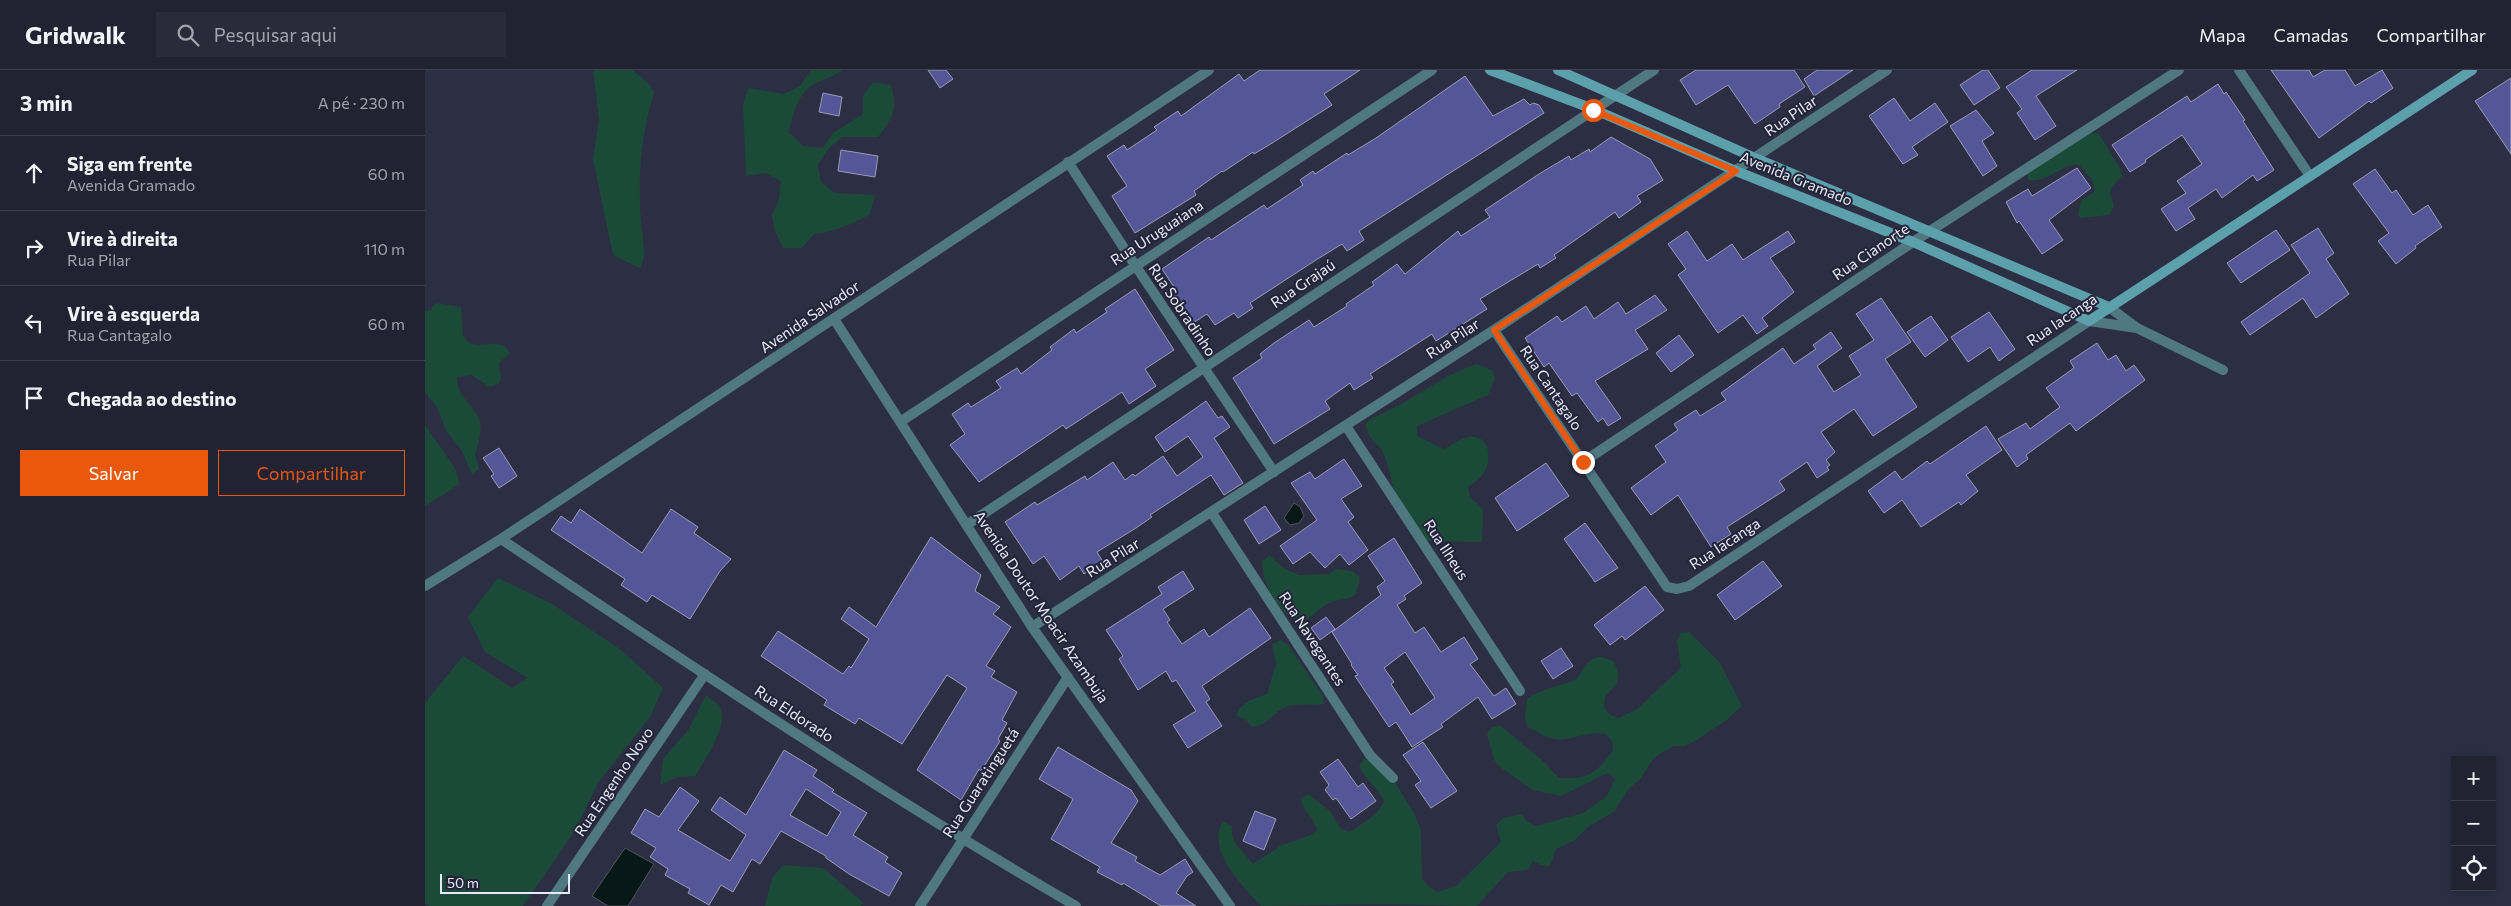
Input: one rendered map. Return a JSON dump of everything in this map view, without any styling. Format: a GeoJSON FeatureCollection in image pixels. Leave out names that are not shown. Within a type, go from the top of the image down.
{"type":"FeatureCollection","features":[{"type":"Feature","properties":{"kind":"street","name":"Avenida Salvador"},"geometry":{"type":"LineString","coordinates":[[425,586],[501,539],[1209,70]]}},
{"type":"Feature","properties":{"kind":"street","name":"Rua Uruguaiana"},"geometry":{"type":"LineString","coordinates":[[900,422],[1432,70]]}},
{"type":"Feature","properties":{"kind":"street","name":"Avenida Gramado"},"geometry":{"type":"LineString","coordinates":[[1490,70],[1593,110],[1736,171],[1913,242],[2089,321]]}},
{"type":"Feature","properties":{"kind":"street","name":"Avenida Gramado"},"geometry":{"type":"LineString","coordinates":[[1559,70],[1755,158],[1931,230],[2109,307]]}},
{"type":"Feature","properties":{"kind":"street","name":"Rua Grajaú"},"geometry":{"type":"LineString","coordinates":[[968,524],[1654,70]]}},
{"type":"Feature","properties":{"kind":"street","name":"Rua Pilar"},"geometry":{"type":"LineString","coordinates":[[1033,627],[1494,330],[1887,70]]}},
{"type":"Feature","properties":{"kind":"street","name":"Rua Cianorte"},"geometry":{"type":"LineString","coordinates":[[1583,462],[1931,230],[2179,70]]}},
{"type":"Feature","properties":{"kind":"street"},"geometry":{"type":"LineString","coordinates":[[2239,70],[2309,176]]}},
{"type":"Feature","properties":{"kind":"street","name":"Rua Iacanga"},"geometry":{"type":"LineString","coordinates":[[1667,588],[1677,589],[1689,586],[2109,307],[2472,70]]}},
{"type":"Feature","properties":{"kind":"street","name":"Rua Sobradinho"},"geometry":{"type":"LineString","coordinates":[[1068,162],[1274,472]]}},
{"type":"Feature","properties":{"kind":"street"},"geometry":{"type":"LineString","coordinates":[[2109,307],[2137,328],[2223,370]]}},
{"type":"Feature","properties":{"kind":"street","name":"Avenida Doutor Moacir Azambuja"},"geometry":{"type":"LineString","coordinates":[[834,319],[1033,627],[1230,906]]}},
{"type":"Feature","properties":{"kind":"street"},"geometry":{"type":"LineString","coordinates":[[2089,321],[2137,328]]}},
{"type":"Feature","properties":{"kind":"street","name":"Rua Cantagalo"},"geometry":{"type":"LineString","coordinates":[[1494,330],[1667,588]]}},
{"type":"Feature","properties":{"kind":"street","name":"Rua Ilheus"},"geometry":{"type":"LineString","coordinates":[[1346,426],[1520,691]]}},
{"type":"Feature","properties":{"kind":"street","name":"Rua Navegantes"},"geometry":{"type":"LineString","coordinates":[[1212,513],[1370,754],[1393,778]]}},
{"type":"Feature","properties":{"kind":"street","name":"Rua Eldorado"},"geometry":{"type":"LineString","coordinates":[[501,539],[705,674],[962,840],[1076,906]]}},
{"type":"Feature","properties":{"kind":"street","name":"Rua Engenho Novo"},"geometry":{"type":"LineString","coordinates":[[547,906],[705,674]]}},
{"type":"Feature","properties":{"kind":"street","name":"Rua Guaratinguetá"},"geometry":{"type":"LineString","coordinates":[[920,906],[1068,677]]}},
{"type":"Feature","properties":{"kind":"green space"},"geometry":{"type":"Polygon","coordinates":[[[593,70],[633,70],[649,84],[654,92],[646,125],[640,167],[640,205],[644,249],[640,268],[614,256],[611,246],[593,159],[599,120],[593,70]]]}},
{"type":"Feature","properties":{"kind":"green space"},"geometry":{"type":"Polygon","coordinates":[[[811,70],[843,70],[808,88],[800,99],[794,112],[789,133],[804,146],[823,148],[833,133],[863,114],[863,96],[873,82],[891,85],[894,107],[891,119],[878,137],[842,137],[828,149],[818,165],[821,182],[835,193],[875,195],[870,214],[843,227],[814,234],[802,248],[783,248],[775,231],[772,215],[779,200],[781,181],[765,173],[746,176],[743,105],[748,88],[784,94],[800,86],[811,70]]]}},
{"type":"Feature","properties":{"kind":"green space"},"geometry":{"type":"Polygon","coordinates":[[[2089,132],[2098,133],[2101,137],[2121,170],[2122,176],[2111,188],[2110,193],[2114,206],[2109,215],[2080,218],[2078,214],[2081,200],[2093,193],[2095,189],[2092,180],[2080,166],[2070,166],[2036,180],[2029,180],[2027,177],[2029,172],[2089,132]]]}},
{"type":"Feature","properties":{"kind":"green space"},"geometry":{"type":"Polygon","coordinates":[[[436,303],[461,307],[463,336],[469,343],[504,345],[510,353],[499,363],[501,379],[498,384],[490,387],[471,375],[457,377],[461,393],[477,415],[480,424],[475,454],[479,469],[472,474],[462,451],[447,432],[437,407],[425,392],[425,311],[432,310],[432,306],[436,303]]]}},
{"type":"Feature","properties":{"kind":"green space"},"geometry":{"type":"Polygon","coordinates":[[[1477,364],[1493,371],[1495,379],[1488,395],[1417,426],[1417,436],[1444,449],[1459,440],[1469,437],[1476,437],[1485,444],[1489,455],[1486,468],[1480,478],[1468,487],[1470,497],[1483,510],[1482,542],[1428,541],[1420,534],[1396,498],[1386,459],[1382,450],[1370,437],[1365,425],[1372,418],[1463,369],[1477,364]]]}},
{"type":"Feature","properties":{"kind":"green space"},"geometry":{"type":"Polygon","coordinates":[[[425,425],[455,468],[460,484],[425,506],[425,425]]]}},
{"type":"Feature","properties":{"kind":"green space"},"geometry":{"type":"Polygon","coordinates":[[[1270,555],[1282,567],[1299,575],[1329,574],[1337,569],[1353,571],[1360,578],[1356,594],[1349,598],[1329,603],[1299,623],[1284,612],[1268,588],[1262,561],[1270,555]]]}},
{"type":"Feature","properties":{"kind":"green space"},"geometry":{"type":"Polygon","coordinates":[[[498,578],[552,604],[620,649],[663,688],[650,717],[598,783],[574,832],[523,906],[430,906],[425,903],[425,703],[463,656],[512,688],[528,678],[485,652],[468,617],[498,578]]]}},
{"type":"Feature","properties":{"kind":"green space"},"geometry":{"type":"Polygon","coordinates":[[[1689,632],[1720,663],[1742,706],[1728,719],[1698,739],[1685,746],[1674,746],[1653,759],[1641,778],[1627,791],[1615,811],[1588,827],[1575,840],[1556,849],[1550,866],[1541,865],[1533,861],[1528,870],[1508,872],[1477,906],[1380,904],[1261,906],[1236,878],[1222,855],[1219,832],[1223,822],[1232,826],[1235,842],[1253,864],[1282,845],[1309,836],[1317,830],[1314,821],[1302,804],[1301,799],[1308,794],[1330,811],[1340,828],[1349,832],[1359,826],[1378,811],[1384,801],[1359,766],[1364,759],[1372,760],[1393,779],[1414,813],[1421,831],[1422,879],[1437,892],[1456,886],[1501,842],[1496,825],[1503,818],[1522,814],[1527,822],[1536,826],[1583,813],[1607,796],[1615,779],[1608,773],[1561,796],[1533,790],[1500,767],[1494,760],[1487,734],[1492,727],[1501,726],[1545,763],[1559,778],[1585,776],[1597,769],[1613,750],[1612,741],[1606,734],[1599,733],[1566,739],[1554,739],[1544,735],[1528,727],[1525,718],[1527,699],[1544,690],[1574,680],[1592,660],[1603,657],[1614,662],[1618,672],[1618,682],[1605,697],[1604,707],[1610,715],[1619,718],[1637,709],[1681,668],[1677,641],[1681,633],[1689,632]]]}},
{"type":"Feature","properties":{"kind":"green space"},"geometry":{"type":"Polygon","coordinates":[[[1281,640],[1288,645],[1323,696],[1324,704],[1287,706],[1261,724],[1252,727],[1245,719],[1236,716],[1245,704],[1267,694],[1276,663],[1272,644],[1281,640]]]}},
{"type":"Feature","properties":{"kind":"green space"},"geometry":{"type":"Polygon","coordinates":[[[706,695],[719,706],[722,715],[721,724],[714,743],[695,776],[677,777],[660,785],[663,759],[689,729],[706,695]]]}},
{"type":"Feature","properties":{"kind":"green space"},"geometry":{"type":"Polygon","coordinates":[[[783,865],[823,868],[864,903],[860,906],[765,906],[772,878],[783,865]]]}},
{"type":"Feature","properties":{"kind":"shaded area"},"geometry":{"type":"Polygon","coordinates":[[[1294,503],[1300,507],[1304,516],[1299,523],[1290,525],[1284,518],[1294,503]]]}},
{"type":"Feature","properties":{"kind":"shaded area"},"geometry":{"type":"Polygon","coordinates":[[[625,848],[654,864],[628,906],[608,906],[592,896],[625,848]]]}},
{"type":"Feature","properties":{"kind":"building"},"geometry":{"type":"Polygon","coordinates":[[[928,70],[946,70],[953,79],[940,88],[928,70]]]}},
{"type":"Feature","properties":{"kind":"building"},"geometry":{"type":"Polygon","coordinates":[[[1260,70],[1360,70],[1324,94],[1332,105],[1254,154],[1253,152],[1222,171],[1194,191],[1196,195],[1135,233],[1112,196],[1127,186],[1107,156],[1124,145],[1127,150],[1157,130],[1154,127],[1178,111],[1181,116],[1239,74],[1244,81],[1260,70]]]}},
{"type":"Feature","properties":{"kind":"building"},"geometry":{"type":"Polygon","coordinates":[[[1696,70],[1794,70],[1805,87],[1779,104],[1780,107],[1755,124],[1728,85],[1696,105],[1680,80],[1696,70]]]}},
{"type":"Feature","properties":{"kind":"building"},"geometry":{"type":"Polygon","coordinates":[[[1817,70],[1853,70],[1814,96],[1804,79],[1817,70]]]}},
{"type":"Feature","properties":{"kind":"building"},"geometry":{"type":"Polygon","coordinates":[[[1983,70],[1988,70],[2000,88],[1974,105],[1960,85],[1983,70]]]}},
{"type":"Feature","properties":{"kind":"building"},"geometry":{"type":"Polygon","coordinates":[[[2032,70],[2077,70],[2036,96],[2056,126],[2035,140],[2017,113],[2022,109],[2006,87],[2032,70]]]}},
{"type":"Feature","properties":{"kind":"building"},"geometry":{"type":"Polygon","coordinates":[[[2271,70],[2309,70],[2313,77],[2325,70],[2345,70],[2355,86],[2382,70],[2393,88],[2371,103],[2369,101],[2319,138],[2271,70]]]}},
{"type":"Feature","properties":{"kind":"building"},"geometry":{"type":"Polygon","coordinates":[[[1465,76],[1493,116],[1524,99],[1530,105],[1533,103],[1539,105],[1544,113],[1359,231],[1364,240],[1347,251],[1342,244],[1250,303],[1253,308],[1238,318],[1234,313],[1215,325],[1207,314],[1193,323],[1173,292],[1176,290],[1162,269],[1209,237],[1211,240],[1264,205],[1267,209],[1303,185],[1300,180],[1313,171],[1315,174],[1347,153],[1348,155],[1376,138],[1465,76]]]}},
{"type":"Feature","properties":{"kind":"building"},"geometry":{"type":"Polygon","coordinates":[[[2511,78],[2511,154],[2475,101],[2511,78]]]}},
{"type":"Feature","properties":{"kind":"building"},"geometry":{"type":"Polygon","coordinates":[[[2218,84],[2224,94],[2226,92],[2245,120],[2243,121],[2274,170],[2257,181],[2253,175],[2222,198],[2216,189],[2188,208],[2195,219],[2176,231],[2161,209],[2186,193],[2177,181],[2202,164],[2182,135],[2130,172],[2112,145],[2187,96],[2191,102],[2218,84]]]}},
{"type":"Feature","properties":{"kind":"building"},"geometry":{"type":"Polygon","coordinates":[[[823,93],[842,97],[839,116],[819,112],[823,93]]]}},
{"type":"Feature","properties":{"kind":"building"},"geometry":{"type":"Polygon","coordinates":[[[1894,98],[1910,121],[1935,103],[1948,122],[1912,147],[1918,155],[1903,164],[1869,116],[1894,98]]]}},
{"type":"Feature","properties":{"kind":"building"},"geometry":{"type":"Polygon","coordinates":[[[1976,110],[1994,133],[1982,141],[1997,166],[1983,176],[1950,126],[1976,110]]]}},
{"type":"Feature","properties":{"kind":"building"},"geometry":{"type":"Polygon","coordinates":[[[1611,137],[1650,159],[1663,180],[1637,196],[1641,202],[1619,218],[1615,212],[1554,255],[1556,258],[1540,268],[1538,264],[1480,299],[1487,309],[1436,341],[1432,334],[1370,374],[1373,378],[1354,390],[1350,383],[1325,401],[1330,409],[1274,444],[1233,378],[1262,358],[1260,354],[1274,343],[1309,320],[1314,327],[1347,306],[1346,304],[1374,285],[1372,282],[1397,264],[1405,274],[1458,231],[1461,236],[1490,217],[1485,210],[1539,174],[1569,156],[1571,160],[1589,149],[1590,152],[1611,137]]]}},
{"type":"Feature","properties":{"kind":"building"},"geometry":{"type":"Polygon","coordinates":[[[841,150],[878,156],[875,177],[838,171],[841,150]]]}},
{"type":"Feature","properties":{"kind":"building"},"geometry":{"type":"Polygon","coordinates":[[[2077,168],[2091,188],[2049,220],[2063,240],[2042,254],[2019,221],[2017,223],[2006,202],[2028,189],[2032,196],[2077,168]]]}},
{"type":"Feature","properties":{"kind":"building"},"geometry":{"type":"Polygon","coordinates":[[[2375,169],[2392,193],[2396,190],[2413,215],[2428,205],[2442,227],[2415,246],[2416,248],[2396,264],[2378,241],[2389,233],[2353,184],[2375,169]]]}},
{"type":"Feature","properties":{"kind":"building"},"geometry":{"type":"Polygon","coordinates":[[[2318,228],[2334,253],[2326,259],[2349,294],[2316,318],[2303,298],[2250,335],[2241,322],[2310,273],[2291,245],[2318,228]]]}},
{"type":"Feature","properties":{"kind":"building"},"geometry":{"type":"Polygon","coordinates":[[[2276,230],[2290,250],[2241,283],[2227,263],[2276,230]]]}},
{"type":"Feature","properties":{"kind":"building"},"geometry":{"type":"Polygon","coordinates":[[[1687,231],[1707,261],[1732,244],[1743,260],[1788,231],[1795,242],[1770,258],[1794,292],[1762,318],[1768,326],[1757,334],[1743,315],[1718,333],[1678,275],[1686,269],[1668,244],[1687,231]]]}},
{"type":"Feature","properties":{"kind":"building"},"geometry":{"type":"Polygon","coordinates":[[[1135,289],[1174,350],[1145,369],[1156,386],[1129,404],[1122,392],[1066,429],[1063,425],[979,482],[950,445],[965,434],[952,414],[968,403],[971,407],[1001,388],[996,381],[1017,368],[1021,374],[1052,350],[1050,347],[1074,329],[1076,333],[1107,312],[1105,309],[1135,289]]]}},
{"type":"Feature","properties":{"kind":"building"},"geometry":{"type":"Polygon","coordinates":[[[1655,295],[1667,310],[1635,330],[1648,349],[1595,381],[1621,418],[1608,426],[1603,418],[1598,422],[1577,393],[1572,396],[1549,363],[1544,367],[1525,338],[1557,316],[1562,322],[1586,306],[1594,319],[1618,302],[1626,314],[1655,295]]]}},
{"type":"Feature","properties":{"kind":"building"},"geometry":{"type":"Polygon","coordinates":[[[1881,298],[1911,342],[1885,359],[1917,407],[1873,436],[1854,409],[1821,432],[1835,452],[1826,460],[1830,465],[1827,467],[1829,470],[1817,478],[1807,462],[1779,481],[1785,490],[1727,527],[1731,534],[1711,547],[1678,495],[1651,515],[1631,488],[1666,462],[1655,446],[1678,430],[1674,424],[1696,410],[1700,416],[1726,400],[1721,393],[1783,348],[1794,364],[1816,349],[1813,345],[1831,332],[1842,348],[1817,366],[1834,392],[1861,375],[1849,356],[1874,340],[1856,314],[1881,298]]]}},
{"type":"Feature","properties":{"kind":"building"},"geometry":{"type":"Polygon","coordinates":[[[1989,312],[2015,349],[1999,361],[1990,347],[1968,362],[1951,337],[1989,312]]]}},
{"type":"Feature","properties":{"kind":"building"},"geometry":{"type":"Polygon","coordinates":[[[1931,316],[1948,340],[1925,357],[1907,332],[1931,316]]]}},
{"type":"Feature","properties":{"kind":"building"},"geometry":{"type":"Polygon","coordinates":[[[1679,335],[1694,355],[1671,372],[1656,353],[1679,335]]]}},
{"type":"Feature","properties":{"kind":"building"},"geometry":{"type":"Polygon","coordinates":[[[2097,343],[2108,360],[2116,355],[2126,371],[2134,365],[2145,380],[2076,431],[2070,423],[2026,455],[2028,459],[2017,467],[1998,439],[2026,423],[2030,429],[2060,407],[2046,388],[2074,368],[2070,361],[2097,343]]]}},
{"type":"Feature","properties":{"kind":"building"},"geometry":{"type":"Polygon","coordinates":[[[1206,401],[1218,418],[1222,416],[1230,427],[1214,438],[1243,483],[1224,495],[1211,475],[1150,515],[1152,517],[1136,528],[1097,552],[1103,562],[1084,574],[1079,566],[1060,580],[1044,556],[1033,564],[1005,522],[1035,502],[1037,505],[1085,476],[1087,480],[1113,462],[1125,480],[1133,474],[1135,476],[1163,456],[1177,476],[1203,457],[1188,436],[1165,452],[1155,437],[1206,401]]]}},
{"type":"Feature","properties":{"kind":"building"},"geometry":{"type":"Polygon","coordinates":[[[1986,426],[2002,450],[1966,475],[1978,491],[1961,505],[1959,502],[1921,527],[1902,500],[1884,513],[1868,491],[1895,471],[1902,480],[1927,461],[1930,464],[1986,426]]]}},
{"type":"Feature","properties":{"kind":"building"},"geometry":{"type":"Polygon","coordinates":[[[499,448],[517,476],[499,488],[491,476],[494,474],[483,458],[499,448]]]}},
{"type":"Feature","properties":{"kind":"building"},"geometry":{"type":"Polygon","coordinates":[[[1344,459],[1362,486],[1341,499],[1354,517],[1348,522],[1368,550],[1349,565],[1340,554],[1325,568],[1310,552],[1293,564],[1280,546],[1317,520],[1291,483],[1310,472],[1315,479],[1344,459]]]}},
{"type":"Feature","properties":{"kind":"building"},"geometry":{"type":"Polygon","coordinates":[[[1546,463],[1569,496],[1517,531],[1495,498],[1546,463]]]}},
{"type":"Feature","properties":{"kind":"building"},"geometry":{"type":"Polygon","coordinates":[[[1265,506],[1281,530],[1259,544],[1244,520],[1265,506]]]}},
{"type":"Feature","properties":{"kind":"building"},"geometry":{"type":"Polygon","coordinates":[[[580,509],[642,553],[671,509],[698,527],[694,533],[731,559],[720,571],[690,619],[652,595],[647,602],[621,585],[625,579],[551,530],[561,516],[571,523],[580,509]]]}},
{"type":"Feature","properties":{"kind":"building"},"geometry":{"type":"Polygon","coordinates":[[[1585,523],[1618,568],[1595,582],[1564,539],[1585,523]]]}},
{"type":"Feature","properties":{"kind":"building"},"geometry":{"type":"Polygon","coordinates":[[[931,537],[981,575],[975,591],[1000,607],[993,614],[1011,627],[986,666],[995,671],[991,677],[1017,692],[1002,720],[1007,723],[998,739],[1000,741],[981,771],[979,769],[961,800],[917,770],[967,688],[947,675],[902,744],[859,718],[855,724],[824,705],[827,700],[761,656],[778,631],[843,674],[849,666],[851,668],[869,639],[841,619],[849,607],[876,627],[931,537]]]}},
{"type":"Feature","properties":{"kind":"building"},"geometry":{"type":"Polygon","coordinates":[[[1394,538],[1422,583],[1404,596],[1406,599],[1397,605],[1415,633],[1424,627],[1441,652],[1464,637],[1478,659],[1470,664],[1494,696],[1506,688],[1516,704],[1492,719],[1478,697],[1441,724],[1443,727],[1412,747],[1396,722],[1389,727],[1355,676],[1358,675],[1332,632],[1381,595],[1377,587],[1385,581],[1368,556],[1394,538]],[[1405,652],[1384,668],[1394,682],[1391,684],[1411,715],[1435,698],[1405,652]]]}},
{"type":"Feature","properties":{"kind":"building"},"geometry":{"type":"Polygon","coordinates":[[[1763,561],[1782,586],[1735,620],[1717,595],[1763,561]]]}},
{"type":"Feature","properties":{"kind":"building"},"geometry":{"type":"Polygon","coordinates":[[[1183,571],[1194,589],[1163,609],[1170,620],[1167,622],[1182,644],[1204,629],[1209,637],[1250,608],[1271,638],[1202,686],[1210,699],[1206,702],[1222,726],[1188,748],[1173,725],[1196,711],[1176,680],[1172,682],[1166,671],[1138,690],[1119,659],[1123,656],[1106,630],[1162,594],[1158,587],[1183,571]]]}},
{"type":"Feature","properties":{"kind":"building"},"geometry":{"type":"Polygon","coordinates":[[[1645,586],[1664,610],[1625,640],[1622,636],[1610,645],[1594,625],[1645,586]]]}},
{"type":"Feature","properties":{"kind":"building"},"geometry":{"type":"Polygon","coordinates":[[[1326,617],[1335,629],[1320,640],[1311,628],[1326,617]]]}},
{"type":"Feature","properties":{"kind":"building"},"geometry":{"type":"Polygon","coordinates":[[[1561,648],[1573,666],[1553,679],[1541,661],[1561,648]]]}},
{"type":"Feature","properties":{"kind":"building"},"geometry":{"type":"Polygon","coordinates":[[[1423,742],[1457,791],[1431,808],[1415,785],[1421,781],[1403,755],[1423,742]]]}},
{"type":"Feature","properties":{"kind":"building"},"geometry":{"type":"Polygon","coordinates":[[[1058,747],[1131,790],[1138,801],[1111,843],[1137,857],[1135,861],[1160,875],[1185,859],[1193,872],[1187,876],[1176,893],[1196,906],[1161,906],[1123,883],[1122,885],[1097,872],[1100,867],[1051,839],[1073,799],[1039,779],[1058,747]]]}},
{"type":"Feature","properties":{"kind":"building"},"geometry":{"type":"Polygon","coordinates":[[[784,750],[817,770],[813,776],[834,790],[832,792],[867,813],[853,835],[888,857],[885,862],[902,873],[889,896],[849,874],[826,858],[826,856],[781,831],[760,864],[752,859],[733,892],[721,885],[709,905],[688,893],[690,889],[665,875],[668,869],[650,857],[656,848],[631,833],[645,809],[659,817],[680,787],[699,801],[678,830],[730,861],[746,835],[711,810],[720,797],[746,815],[784,750]],[[806,789],[790,815],[827,836],[841,812],[806,789]]]}},
{"type":"Feature","properties":{"kind":"building"},"geometry":{"type":"Polygon","coordinates":[[[1338,759],[1358,787],[1363,783],[1376,801],[1351,819],[1336,798],[1333,800],[1325,790],[1329,785],[1320,772],[1338,759]]]}},
{"type":"Feature","properties":{"kind":"building"},"geometry":{"type":"Polygon","coordinates":[[[1255,811],[1276,819],[1264,850],[1243,841],[1255,811]]]}},
{"type":"Feature","properties":{"kind":"route"},"geometry":{"type":"LineString","coordinates":[[1583,462],[1494,330],[1736,171],[1593,110]]}}]}
